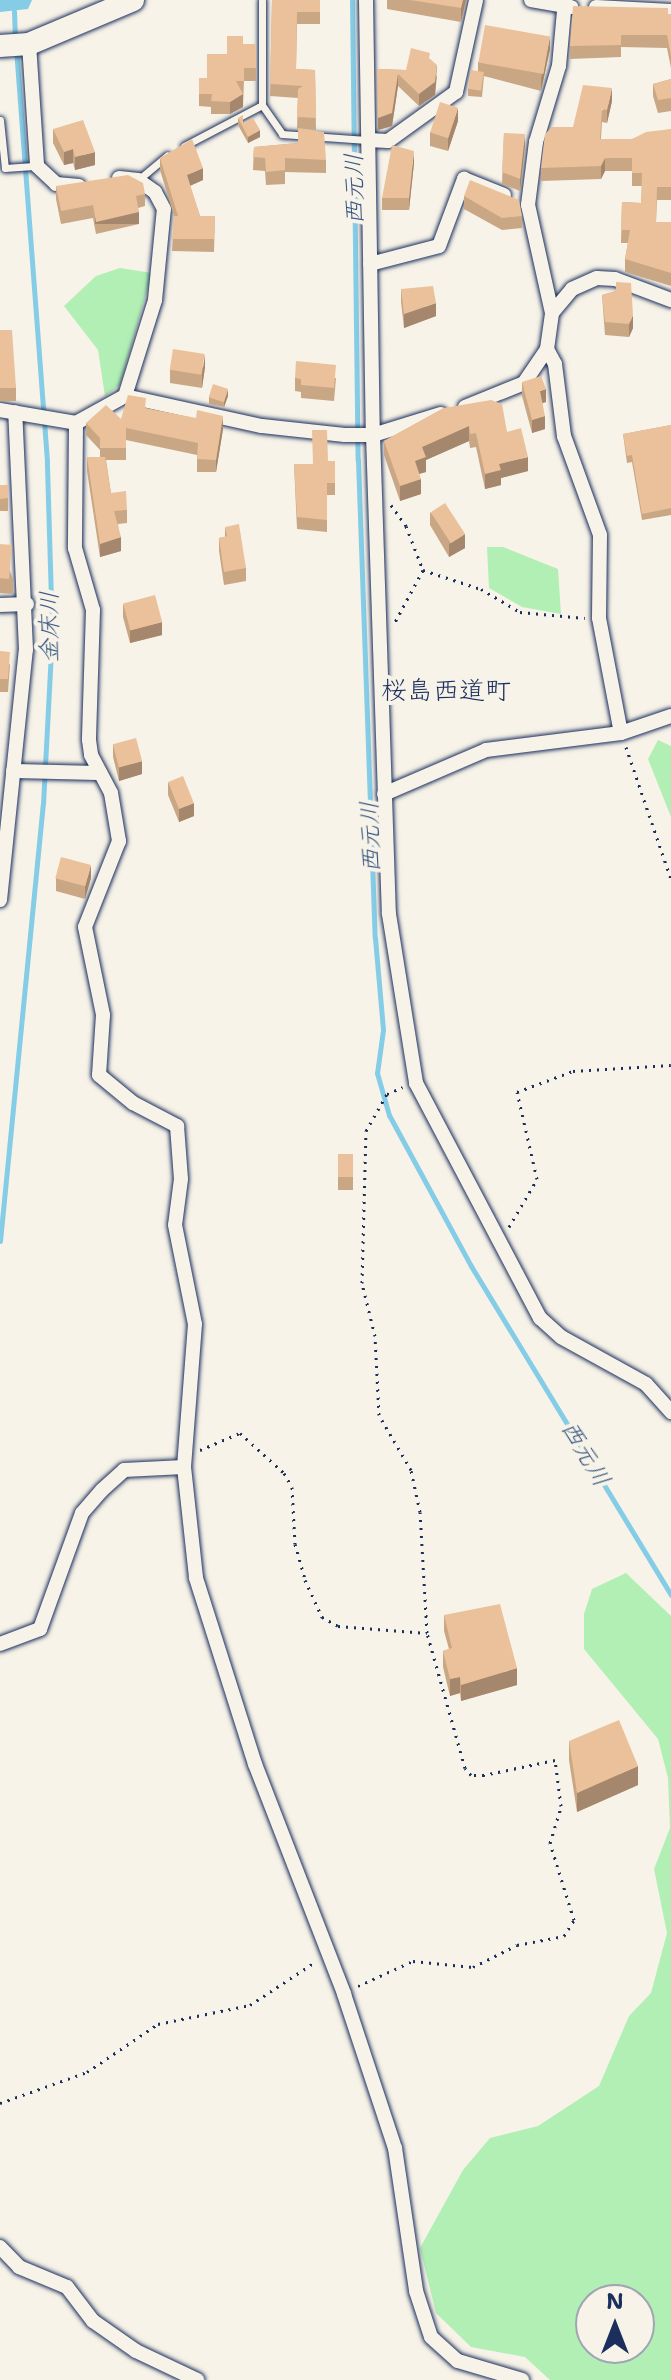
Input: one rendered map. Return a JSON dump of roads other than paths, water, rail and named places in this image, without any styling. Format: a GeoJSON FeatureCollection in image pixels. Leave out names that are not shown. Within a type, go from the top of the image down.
{"type":"FeatureCollection","features":[{"type":"Feature","properties":{"kind":"main road"},"geometry":{"type":"LineString","coordinates":[[0,46],[29,44],[133,0]]}},
{"type":"Feature","properties":{"kind":"street"},"geometry":{"type":"LineString","coordinates":[[366,0],[373,435],[391,950],[416,1083],[540,1318],[561,1337],[646,1384],[671,1412]]}},
{"type":"Feature","properties":{"kind":"street"},"geometry":{"type":"LineString","coordinates":[[368,140],[388,141],[456,92],[476,0]]}},
{"type":"Feature","properties":{"kind":"street"},"geometry":{"type":"LineString","coordinates":[[531,0],[671,11]]}},
{"type":"Feature","properties":{"kind":"street"},"geometry":{"type":"LineString","coordinates":[[0,900],[20,771],[27,604],[7,411],[72,422],[125,396],[262,426],[373,435],[505,394],[524,383],[547,349],[552,313],[528,205],[536,142],[559,66],[565,3]]}},
{"type":"Feature","properties":{"kind":"street"},"geometry":{"type":"LineString","coordinates":[[29,44],[37,166],[56,184],[75,187],[127,176],[138,180],[160,200],[164,229],[155,300],[125,396]]}},
{"type":"Feature","properties":{"kind":"street"},"geometry":{"type":"LineString","coordinates":[[370,264],[439,246],[464,179],[528,205]]}},
{"type":"Feature","properties":{"kind":"street"},"geometry":{"type":"LineString","coordinates":[[552,313],[572,289],[597,278],[615,279],[671,300]]}},
{"type":"Feature","properties":{"kind":"street"},"geometry":{"type":"LineString","coordinates":[[547,349],[555,364],[564,436],[600,535],[599,618],[621,733]]}},
{"type":"Feature","properties":{"kind":"street"},"geometry":{"type":"LineString","coordinates":[[72,422],[75,548],[93,610],[89,740],[100,773],[111,793],[119,841],[85,927],[103,1015],[99,1075],[133,1103],[177,1126],[181,1179],[175,1225],[195,1324],[184,1463],[196,1578],[255,1764],[344,1994],[395,2148],[414,2281],[431,2337],[458,2361],[522,2380]]}},
{"type":"Feature","properties":{"kind":"street"},"geometry":{"type":"LineString","coordinates":[[0,605],[27,604]]}},
{"type":"Feature","properties":{"kind":"street"},"geometry":{"type":"LineString","coordinates":[[384,794],[486,750],[621,733],[671,716]]}},
{"type":"Feature","properties":{"kind":"street"},"geometry":{"type":"LineString","coordinates":[[20,771],[100,773]]}},
{"type":"Feature","properties":{"kind":"street"},"geometry":{"type":"LineString","coordinates":[[0,1644],[40,1629],[82,1513],[102,1490],[124,1470],[184,1463]]}},
{"type":"Feature","properties":{"kind":"street"},"geometry":{"type":"LineString","coordinates":[[0,2247],[19,2267],[67,2287],[93,2321],[136,2351],[197,2380]]}},
{"type":"Feature","properties":{"kind":"lane"},"geometry":{"type":"LineString","coordinates":[[262,0],[262,105],[282,134],[368,140]]}},
{"type":"Feature","properties":{"kind":"lane"},"geometry":{"type":"LineString","coordinates":[[138,180],[173,151],[262,105]]}},
{"type":"Feature","properties":{"kind":"lane"},"geometry":{"type":"LineString","coordinates":[[0,120],[5,168],[37,166]]}},
{"type":"Feature","properties":{"kind":"water"},"geometry":{"type":"Polygon","coordinates":[[[0,0],[32,0],[28,9],[0,12],[0,0]]]}},
{"type":"Feature","properties":{"kind":"waterway","name":"西元川"},"geometry":{"type":"LineString","coordinates":[[352,0],[358,460],[375,938],[383,1030],[377,1073],[389,1115],[471,1266],[671,1595]]}},
{"type":"Feature","properties":{"kind":"waterway","name":"金床川"},"geometry":{"type":"LineString","coordinates":[[14,11],[15,40]]}},
{"type":"Feature","properties":{"kind":"waterway","name":"金床川"},"geometry":{"type":"LineString","coordinates":[[0,1241],[43,804],[52,634],[47,461],[16,50]]}},
{"type":"Feature","properties":{"kind":"district","name":"桜島西道町"},"geometry":{"type":"Point","coordinates":[446,690]}}]}
